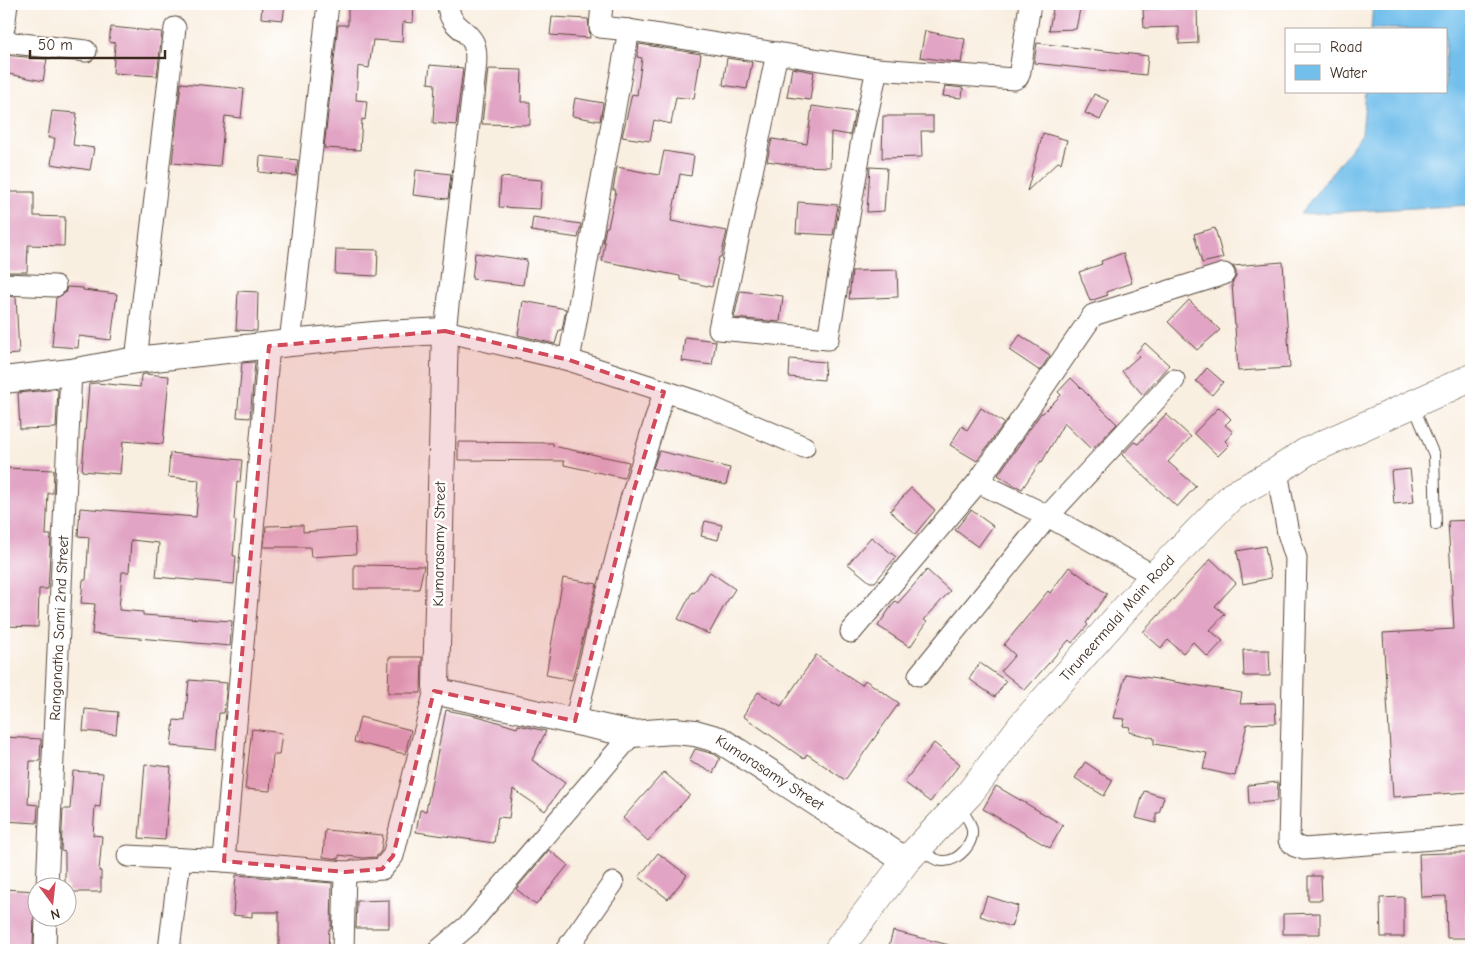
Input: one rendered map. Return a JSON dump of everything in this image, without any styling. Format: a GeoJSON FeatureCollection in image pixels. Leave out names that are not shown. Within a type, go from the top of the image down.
{"type":"FeatureCollection","features":[{"type":"Feature","properties":{"kind":"main road","name":"Tiruneermalai Main Road"},"geometry":{"type":"LineString","coordinates":[[838,950],[912,854],[963,799],[1022,726],[1154,576],[1232,496],[1277,471],[1306,452],[1471,378]]}},
{"type":"Feature","properties":{"kind":"street"},"geometry":{"type":"LineString","coordinates":[[4,28],[7,4]]}},
{"type":"Feature","properties":{"kind":"street"},"geometry":{"type":"LineString","coordinates":[[224,861],[280,345],[328,4]]}},
{"type":"Feature","properties":{"kind":"street"},"geometry":{"type":"LineString","coordinates":[[445,331],[474,90],[476,51],[473,41],[451,20],[448,4]]}},
{"type":"Feature","properties":{"kind":"street"},"geometry":{"type":"LineString","coordinates":[[602,4],[600,27],[878,69],[1014,79],[1018,77],[1030,4]]}},
{"type":"Feature","properties":{"kind":"street"},"geometry":{"type":"LineString","coordinates":[[136,360],[175,28]]}},
{"type":"Feature","properties":{"kind":"street"},"geometry":{"type":"LineString","coordinates":[[569,360],[629,30]]}},
{"type":"Feature","properties":{"kind":"street"},"geometry":{"type":"LineString","coordinates":[[4,42],[86,51]]}},
{"type":"Feature","properties":{"kind":"street"},"geometry":{"type":"LineString","coordinates":[[777,53],[719,329],[828,339],[862,134],[878,69]]}},
{"type":"Feature","properties":{"kind":"street"},"geometry":{"type":"LineString","coordinates":[[851,632],[978,482],[1093,315],[1224,274]]}},
{"type":"Feature","properties":{"kind":"street"},"geometry":{"type":"LineString","coordinates":[[4,284],[55,286]]}},
{"type":"Feature","properties":{"kind":"street"},"geometry":{"type":"LineString","coordinates":[[4,380],[71,372],[136,360],[384,334],[445,331],[569,360],[701,403],[804,447]]}},
{"type":"Feature","properties":{"kind":"street","name":"Kumarasamy Street"},"geometry":{"type":"LineString","coordinates":[[445,331],[436,686],[443,693],[632,734],[674,731],[695,733],[720,740],[912,854]]}},
{"type":"Feature","properties":{"kind":"street","name":"Ranganatha Sami 2nd Street"},"geometry":{"type":"LineString","coordinates":[[47,876],[71,372]]}},
{"type":"Feature","properties":{"kind":"street"},"geometry":{"type":"LineString","coordinates":[[919,675],[1048,516],[1174,380]]}},
{"type":"Feature","properties":{"kind":"street"},"geometry":{"type":"LineString","coordinates":[[576,721],[631,500],[664,392]]}},
{"type":"Feature","properties":{"kind":"street"},"geometry":{"type":"LineString","coordinates":[[1277,471],[1288,533],[1296,558],[1289,840],[1296,846],[1304,849],[1471,836]]}},
{"type":"Feature","properties":{"kind":"street"},"geometry":{"type":"LineString","coordinates":[[978,482],[1048,516],[1154,576]]}},
{"type":"Feature","properties":{"kind":"street"},"geometry":{"type":"LineString","coordinates":[[128,856],[224,861],[345,872],[382,869],[393,856],[436,686]]}},
{"type":"Feature","properties":{"kind":"street"},"geometry":{"type":"LineString","coordinates":[[438,950],[471,922],[632,734]]}},
{"type":"Feature","properties":{"kind":"street"},"geometry":{"type":"LineString","coordinates":[[170,950],[180,859]]}},
{"type":"Feature","properties":{"kind":"street"},"geometry":{"type":"LineString","coordinates":[[343,950],[345,872]]}},
{"type":"Feature","properties":{"kind":"street"},"geometry":{"type":"LineString","coordinates":[[566,950],[613,883]]}},
{"type":"Feature","properties":{"kind":"street"},"geometry":{"type":"LineString","coordinates":[[44,950],[45,926]]}},
{"type":"Feature","properties":{"kind":"lane"},"geometry":{"type":"LineString","coordinates":[[1413,404],[1434,455],[1436,525]]}},
{"type":"Feature","properties":{"kind":"lane"},"geometry":{"type":"LineString","coordinates":[[912,854],[943,862],[960,855],[970,841],[972,832],[963,799]]}},
{"type":"Feature","properties":{"kind":"highlighted area"},"geometry":{"type":"Polygon","coordinates":[[[445,331],[569,360],[664,392],[631,499],[575,721],[434,691],[393,856],[382,869],[345,872],[224,861],[269,346],[445,331]]]}},
{"type":"Feature","properties":{"kind":"water"},"geometry":{"type":"Polygon","coordinates":[[[1373,4],[1471,4],[1471,205],[1300,214],[1362,134],[1366,92],[1448,92],[1448,28],[1371,28],[1373,4]]]}},
{"type":"Feature","properties":{"kind":"building"},"geometry":{"type":"Polygon","coordinates":[[[262,4],[285,4],[283,20],[261,18],[262,4]]]}},
{"type":"Feature","properties":{"kind":"building"},"geometry":{"type":"Polygon","coordinates":[[[348,4],[414,4],[413,23],[403,22],[402,42],[373,40],[369,68],[358,66],[356,100],[367,101],[365,120],[362,119],[360,150],[324,148],[338,25],[348,25],[348,4]]]}},
{"type":"Feature","properties":{"kind":"building"},"geometry":{"type":"Polygon","coordinates":[[[1054,4],[1081,4],[1076,29],[1049,30],[1054,4]]]}},
{"type":"Feature","properties":{"kind":"building"},"geometry":{"type":"Polygon","coordinates":[[[1197,8],[1198,43],[1179,44],[1179,27],[1144,28],[1143,9],[1197,8]]]}},
{"type":"Feature","properties":{"kind":"building"},"geometry":{"type":"Polygon","coordinates":[[[552,17],[588,19],[590,38],[550,35],[552,17]]]}},
{"type":"Feature","properties":{"kind":"building"},"geometry":{"type":"Polygon","coordinates":[[[111,27],[162,32],[157,76],[113,73],[115,43],[109,42],[111,27]]]}},
{"type":"Feature","properties":{"kind":"building"},"geometry":{"type":"Polygon","coordinates":[[[925,31],[965,39],[961,63],[920,57],[925,31]]]}},
{"type":"Feature","properties":{"kind":"building"},"geometry":{"type":"Polygon","coordinates":[[[1037,43],[1148,56],[1146,75],[1034,63],[1037,43]]]}},
{"type":"Feature","properties":{"kind":"building"},"geometry":{"type":"Polygon","coordinates":[[[639,44],[701,54],[694,99],[676,97],[671,124],[654,120],[650,141],[622,137],[632,94],[637,95],[642,58],[637,57],[639,44]]]}},
{"type":"Feature","properties":{"kind":"building"},"geometry":{"type":"Polygon","coordinates":[[[4,55],[47,59],[43,81],[4,73],[4,55]]]}},
{"type":"Feature","properties":{"kind":"building"},"geometry":{"type":"Polygon","coordinates":[[[727,58],[752,62],[747,89],[723,85],[727,58]]]}},
{"type":"Feature","properties":{"kind":"building"},"geometry":{"type":"Polygon","coordinates":[[[430,65],[463,68],[456,125],[433,123],[435,84],[428,83],[430,65]]]}},
{"type":"Feature","properties":{"kind":"building"},"geometry":{"type":"Polygon","coordinates":[[[792,68],[814,72],[810,100],[787,97],[792,68]]]}},
{"type":"Feature","properties":{"kind":"building"},"geometry":{"type":"Polygon","coordinates":[[[488,69],[522,70],[521,102],[530,102],[530,125],[482,124],[488,69]]]}},
{"type":"Feature","properties":{"kind":"building"},"geometry":{"type":"Polygon","coordinates":[[[181,83],[244,89],[241,118],[225,116],[220,167],[172,163],[181,83]]]}},
{"type":"Feature","properties":{"kind":"building"},"geometry":{"type":"Polygon","coordinates":[[[945,86],[963,88],[962,98],[943,96],[945,86]]]}},
{"type":"Feature","properties":{"kind":"building"},"geometry":{"type":"Polygon","coordinates":[[[1094,94],[1109,101],[1100,120],[1085,113],[1094,94]]]}},
{"type":"Feature","properties":{"kind":"building"},"geometry":{"type":"Polygon","coordinates":[[[575,98],[603,103],[600,121],[572,116],[575,98]]]}},
{"type":"Feature","properties":{"kind":"building"},"geometry":{"type":"Polygon","coordinates":[[[812,106],[855,112],[850,135],[831,132],[830,167],[801,166],[767,161],[772,139],[807,144],[812,106]]]}},
{"type":"Feature","properties":{"kind":"building"},"geometry":{"type":"Polygon","coordinates":[[[52,111],[77,113],[73,145],[94,148],[90,170],[51,164],[55,138],[48,138],[52,111]]]}},
{"type":"Feature","properties":{"kind":"building"},"geometry":{"type":"Polygon","coordinates":[[[883,116],[933,116],[933,131],[921,131],[922,157],[882,158],[883,116]]]}},
{"type":"Feature","properties":{"kind":"building"},"geometry":{"type":"Polygon","coordinates":[[[1043,133],[1067,140],[1061,163],[1058,162],[1027,191],[1043,133]]]}},
{"type":"Feature","properties":{"kind":"building"},"geometry":{"type":"Polygon","coordinates":[[[664,151],[694,156],[691,176],[680,174],[671,221],[727,231],[712,287],[680,280],[680,276],[602,261],[605,242],[603,242],[616,190],[613,190],[617,167],[659,175],[664,151]]]}},
{"type":"Feature","properties":{"kind":"building"},"geometry":{"type":"Polygon","coordinates":[[[260,156],[298,160],[296,176],[259,172],[260,156]]]}},
{"type":"Feature","properties":{"kind":"building"},"geometry":{"type":"Polygon","coordinates":[[[870,167],[887,168],[884,211],[867,212],[870,167]]]}},
{"type":"Feature","properties":{"kind":"building"},"geometry":{"type":"Polygon","coordinates":[[[416,170],[451,174],[448,199],[413,195],[416,170]]]}},
{"type":"Feature","properties":{"kind":"building"},"geometry":{"type":"Polygon","coordinates":[[[501,177],[542,180],[540,209],[499,207],[501,177]]]}},
{"type":"Feature","properties":{"kind":"building"},"geometry":{"type":"Polygon","coordinates":[[[4,192],[34,192],[34,216],[65,217],[64,246],[28,245],[27,272],[4,272],[4,192]]]}},
{"type":"Feature","properties":{"kind":"building"},"geometry":{"type":"Polygon","coordinates":[[[798,202],[838,205],[833,235],[796,233],[798,202]]]}},
{"type":"Feature","properties":{"kind":"building"},"geometry":{"type":"Polygon","coordinates":[[[533,217],[581,224],[578,238],[531,231],[533,217]]]}},
{"type":"Feature","properties":{"kind":"building"},"geometry":{"type":"Polygon","coordinates":[[[1215,228],[1223,258],[1202,263],[1194,234],[1215,228]]]}},
{"type":"Feature","properties":{"kind":"building"},"geometry":{"type":"Polygon","coordinates":[[[336,249],[378,250],[377,276],[335,274],[336,249]]]}},
{"type":"Feature","properties":{"kind":"building"},"geometry":{"type":"Polygon","coordinates":[[[475,253],[527,260],[523,285],[472,279],[475,253]]]}},
{"type":"Feature","properties":{"kind":"building"},"geometry":{"type":"Polygon","coordinates":[[[1123,253],[1132,283],[1106,292],[1108,295],[1090,301],[1079,272],[1102,264],[1101,261],[1123,253]]]}},
{"type":"Feature","properties":{"kind":"building"},"geometry":{"type":"Polygon","coordinates":[[[1283,262],[1290,368],[1238,371],[1232,283],[1236,277],[1236,271],[1233,266],[1283,262]]]}},
{"type":"Feature","properties":{"kind":"building"},"geometry":{"type":"Polygon","coordinates":[[[897,270],[898,297],[849,299],[852,271],[897,270]]]}},
{"type":"Feature","properties":{"kind":"building"},"geometry":{"type":"Polygon","coordinates":[[[67,287],[117,294],[111,340],[79,336],[78,348],[52,346],[56,298],[65,293],[67,287]]]}},
{"type":"Feature","properties":{"kind":"building"},"geometry":{"type":"Polygon","coordinates":[[[238,291],[258,292],[257,331],[236,330],[238,291]]]}},
{"type":"Feature","properties":{"kind":"building"},"geometry":{"type":"Polygon","coordinates":[[[740,291],[783,296],[780,322],[734,318],[740,291]]]}},
{"type":"Feature","properties":{"kind":"building"},"geometry":{"type":"Polygon","coordinates":[[[4,296],[16,297],[19,354],[4,355],[4,296]]]}},
{"type":"Feature","properties":{"kind":"building"},"geometry":{"type":"Polygon","coordinates":[[[1189,300],[1220,330],[1197,350],[1168,322],[1189,300]]]}},
{"type":"Feature","properties":{"kind":"building"},"geometry":{"type":"Polygon","coordinates":[[[523,301],[566,309],[562,330],[559,330],[555,344],[518,335],[523,301]]]}},
{"type":"Feature","properties":{"kind":"building"},"geometry":{"type":"Polygon","coordinates":[[[1020,335],[1050,355],[1040,371],[1009,350],[1020,335]]]}},
{"type":"Feature","properties":{"kind":"building"},"geometry":{"type":"Polygon","coordinates":[[[685,337],[716,341],[712,365],[682,361],[685,337]]]}},
{"type":"Feature","properties":{"kind":"building"},"geometry":{"type":"Polygon","coordinates":[[[1145,343],[1169,365],[1143,395],[1122,371],[1139,356],[1136,353],[1145,343]]]}},
{"type":"Feature","properties":{"kind":"building"},"geometry":{"type":"Polygon","coordinates":[[[790,359],[825,362],[824,380],[789,377],[790,359]]]}},
{"type":"Feature","properties":{"kind":"building"},"geometry":{"type":"Polygon","coordinates":[[[255,362],[250,418],[237,417],[242,363],[255,362]]]}},
{"type":"Feature","properties":{"kind":"building"},"geometry":{"type":"Polygon","coordinates":[[[1207,368],[1223,382],[1212,395],[1196,381],[1207,368]]]}},
{"type":"Feature","properties":{"kind":"building"},"geometry":{"type":"Polygon","coordinates":[[[141,375],[169,376],[163,444],[123,441],[120,474],[82,471],[89,384],[140,387],[141,375]]]}},
{"type":"Feature","properties":{"kind":"building"},"geometry":{"type":"Polygon","coordinates":[[[1071,378],[1117,424],[1092,450],[1064,423],[1042,462],[1022,489],[998,475],[1041,413],[1061,395],[1058,392],[1071,378]]]}},
{"type":"Feature","properties":{"kind":"building"},"geometry":{"type":"Polygon","coordinates":[[[58,389],[56,428],[20,429],[18,393],[58,389]]]}},
{"type":"Feature","properties":{"kind":"building"},"geometry":{"type":"Polygon","coordinates":[[[1219,407],[1231,419],[1225,425],[1233,432],[1225,441],[1229,445],[1218,456],[1194,433],[1219,407]]]}},
{"type":"Feature","properties":{"kind":"building"},"geometry":{"type":"Polygon","coordinates":[[[981,408],[1004,423],[977,461],[950,445],[962,426],[967,430],[981,408]]]}},
{"type":"Feature","properties":{"kind":"building"},"geometry":{"type":"Polygon","coordinates":[[[1166,414],[1191,437],[1168,462],[1196,486],[1177,507],[1122,455],[1134,442],[1138,444],[1166,414]]]}},
{"type":"Feature","properties":{"kind":"building"},"geometry":{"type":"Polygon","coordinates":[[[458,442],[553,443],[553,446],[629,462],[624,478],[564,465],[564,461],[458,460],[458,442]]]}},
{"type":"Feature","properties":{"kind":"building"},"geometry":{"type":"Polygon","coordinates":[[[659,451],[730,468],[726,485],[653,468],[659,451]]]}},
{"type":"Feature","properties":{"kind":"building"},"geometry":{"type":"Polygon","coordinates":[[[170,453],[242,460],[240,482],[237,481],[234,520],[236,521],[233,556],[236,556],[234,584],[156,577],[159,543],[131,540],[129,572],[122,572],[119,610],[143,612],[143,615],[232,621],[230,646],[92,634],[95,604],[81,603],[83,580],[86,580],[89,537],[78,536],[80,508],[196,517],[199,480],[168,477],[170,453]]]}},
{"type":"Feature","properties":{"kind":"building"},"geometry":{"type":"Polygon","coordinates":[[[4,468],[54,470],[53,493],[48,493],[46,535],[51,535],[48,589],[39,589],[38,627],[4,626],[4,468]]]}},
{"type":"Feature","properties":{"kind":"building"},"geometry":{"type":"Polygon","coordinates":[[[1410,469],[1414,502],[1394,504],[1391,471],[1410,469]]]}},
{"type":"Feature","properties":{"kind":"building"},"geometry":{"type":"Polygon","coordinates":[[[911,488],[935,510],[915,534],[890,511],[911,488]]]}},
{"type":"Feature","properties":{"kind":"building"},"geometry":{"type":"Polygon","coordinates":[[[971,510],[993,526],[978,547],[955,530],[971,510]]]}},
{"type":"Feature","properties":{"kind":"building"},"geometry":{"type":"Polygon","coordinates":[[[1471,520],[1471,792],[1393,797],[1383,633],[1454,629],[1448,521],[1471,520]]]}},
{"type":"Feature","properties":{"kind":"building"},"geometry":{"type":"Polygon","coordinates":[[[705,521],[722,525],[718,540],[701,536],[705,521]]]}},
{"type":"Feature","properties":{"kind":"building"},"geometry":{"type":"Polygon","coordinates":[[[303,525],[303,532],[355,528],[356,554],[311,557],[310,547],[264,547],[266,526],[303,525]]]}},
{"type":"Feature","properties":{"kind":"building"},"geometry":{"type":"Polygon","coordinates":[[[871,537],[896,557],[875,582],[870,582],[848,564],[871,537]]]}},
{"type":"Feature","properties":{"kind":"building"},"geometry":{"type":"Polygon","coordinates":[[[1265,546],[1271,578],[1243,584],[1237,551],[1265,546]]]}},
{"type":"Feature","properties":{"kind":"building"},"geometry":{"type":"Polygon","coordinates":[[[1211,559],[1236,583],[1215,606],[1225,614],[1210,630],[1223,641],[1208,657],[1193,642],[1183,653],[1168,640],[1161,648],[1143,632],[1211,559]]]}},
{"type":"Feature","properties":{"kind":"building"},"geometry":{"type":"Polygon","coordinates":[[[354,565],[424,566],[419,589],[354,589],[354,565]]]}},
{"type":"Feature","properties":{"kind":"building"},"geometry":{"type":"Polygon","coordinates":[[[1069,567],[1107,594],[1086,623],[1088,625],[1072,643],[1069,640],[1025,690],[1001,671],[1015,655],[1004,645],[1048,591],[1050,593],[1069,567]]]}},
{"type":"Feature","properties":{"kind":"building"},"geometry":{"type":"Polygon","coordinates":[[[927,570],[950,591],[924,620],[927,622],[910,647],[878,626],[895,601],[898,603],[927,570]]]}},
{"type":"Feature","properties":{"kind":"building"},"geometry":{"type":"Polygon","coordinates":[[[710,572],[735,589],[709,634],[678,619],[692,592],[694,593],[710,572]]]}},
{"type":"Feature","properties":{"kind":"building"},"geometry":{"type":"Polygon","coordinates":[[[563,578],[597,584],[572,680],[546,675],[563,578]]]}},
{"type":"Feature","properties":{"kind":"building"},"geometry":{"type":"Polygon","coordinates":[[[1243,650],[1269,650],[1270,676],[1244,676],[1243,650]]]}},
{"type":"Feature","properties":{"kind":"building"},"geometry":{"type":"Polygon","coordinates":[[[816,655],[862,685],[865,680],[899,703],[845,780],[807,754],[804,759],[743,716],[758,692],[781,706],[816,655]]]}},
{"type":"Feature","properties":{"kind":"building"},"geometry":{"type":"Polygon","coordinates":[[[389,657],[422,657],[421,693],[388,693],[389,657]]]}},
{"type":"Feature","properties":{"kind":"building"},"geometry":{"type":"Polygon","coordinates":[[[980,663],[1006,681],[995,697],[969,679],[980,663]]]}},
{"type":"Feature","properties":{"kind":"building"},"geometry":{"type":"Polygon","coordinates":[[[1126,674],[1242,693],[1240,704],[1275,703],[1276,723],[1247,724],[1235,776],[1203,769],[1207,753],[1154,744],[1154,738],[1129,732],[1130,727],[1123,726],[1125,719],[1113,718],[1126,674]]]}},
{"type":"Feature","properties":{"kind":"building"},"geometry":{"type":"Polygon","coordinates":[[[189,680],[227,683],[224,713],[219,713],[216,750],[171,746],[174,720],[185,721],[189,680]]]}},
{"type":"Feature","properties":{"kind":"building"},"geometry":{"type":"Polygon","coordinates":[[[85,709],[118,712],[116,734],[83,731],[85,709]]]}},
{"type":"Feature","properties":{"kind":"building"},"geometry":{"type":"Polygon","coordinates":[[[446,710],[481,717],[517,728],[518,725],[546,731],[532,760],[565,783],[545,811],[513,789],[509,818],[498,817],[494,843],[416,832],[420,810],[426,811],[446,710]]]}},
{"type":"Feature","properties":{"kind":"building"},"geometry":{"type":"Polygon","coordinates":[[[360,717],[411,730],[405,754],[354,742],[360,717]]]}},
{"type":"Feature","properties":{"kind":"building"},"geometry":{"type":"Polygon","coordinates":[[[252,729],[282,733],[279,755],[273,755],[270,791],[245,789],[252,729]]]}},
{"type":"Feature","properties":{"kind":"building"},"geometry":{"type":"Polygon","coordinates":[[[4,737],[41,739],[40,761],[30,761],[28,804],[38,805],[37,823],[4,821],[4,737]]]}},
{"type":"Feature","properties":{"kind":"building"},"geometry":{"type":"Polygon","coordinates":[[[934,743],[960,764],[930,802],[904,782],[934,743]]]}},
{"type":"Feature","properties":{"kind":"building"},"geometry":{"type":"Polygon","coordinates":[[[695,749],[714,754],[720,758],[713,773],[689,761],[695,749]]]}},
{"type":"Feature","properties":{"kind":"building"},"geometry":{"type":"Polygon","coordinates":[[[1085,762],[1099,773],[1113,780],[1104,796],[1075,778],[1085,762]]]}},
{"type":"Feature","properties":{"kind":"building"},"geometry":{"type":"Polygon","coordinates":[[[145,764],[171,767],[165,840],[139,838],[145,764]]]}},
{"type":"Feature","properties":{"kind":"building"},"geometry":{"type":"Polygon","coordinates":[[[73,771],[103,773],[100,807],[95,806],[93,835],[102,836],[99,871],[101,871],[101,892],[78,892],[78,876],[65,876],[65,852],[61,851],[63,809],[70,809],[73,771]]]}},
{"type":"Feature","properties":{"kind":"building"},"geometry":{"type":"Polygon","coordinates":[[[664,772],[690,795],[648,841],[623,818],[664,772]]]}},
{"type":"Feature","properties":{"kind":"building"},"geometry":{"type":"Polygon","coordinates":[[[1278,782],[1277,801],[1249,804],[1248,785],[1278,782]]]}},
{"type":"Feature","properties":{"kind":"building"},"geometry":{"type":"Polygon","coordinates":[[[996,786],[1063,825],[1050,848],[983,809],[996,786]]]}},
{"type":"Feature","properties":{"kind":"building"},"geometry":{"type":"Polygon","coordinates":[[[1144,791],[1164,797],[1159,813],[1156,813],[1156,823],[1136,818],[1144,791]]]}},
{"type":"Feature","properties":{"kind":"building"},"geometry":{"type":"Polygon","coordinates":[[[325,830],[383,835],[381,851],[376,857],[364,858],[339,855],[339,859],[323,857],[325,830]]]}},
{"type":"Feature","properties":{"kind":"building"},"geometry":{"type":"Polygon","coordinates":[[[549,850],[568,865],[536,905],[516,889],[549,850]]]}},
{"type":"Feature","properties":{"kind":"building"},"geometry":{"type":"Polygon","coordinates":[[[658,853],[687,875],[668,899],[639,877],[658,853]]]}},
{"type":"Feature","properties":{"kind":"building"},"geometry":{"type":"Polygon","coordinates":[[[1471,853],[1471,891],[1465,892],[1466,938],[1447,938],[1446,896],[1421,897],[1419,854],[1471,853]]]}},
{"type":"Feature","properties":{"kind":"building"},"geometry":{"type":"Polygon","coordinates":[[[236,875],[332,883],[331,929],[329,929],[328,950],[279,950],[279,912],[252,912],[252,917],[233,915],[236,875]]]}},
{"type":"Feature","properties":{"kind":"building"},"geometry":{"type":"Polygon","coordinates":[[[1308,876],[1321,876],[1322,900],[1308,900],[1308,876]]]}},
{"type":"Feature","properties":{"kind":"building"},"geometry":{"type":"Polygon","coordinates":[[[4,889],[28,890],[28,926],[34,926],[33,950],[4,950],[4,889]]]}},
{"type":"Feature","properties":{"kind":"building"},"geometry":{"type":"Polygon","coordinates":[[[987,896],[1018,906],[1011,927],[980,916],[987,896]]]}},
{"type":"Feature","properties":{"kind":"building"},"geometry":{"type":"Polygon","coordinates":[[[1404,897],[1404,937],[1381,937],[1380,898],[1404,897]]]}},
{"type":"Feature","properties":{"kind":"building"},"geometry":{"type":"Polygon","coordinates":[[[389,900],[389,928],[356,928],[357,901],[389,900]]]}},
{"type":"Feature","properties":{"kind":"building"},"geometry":{"type":"Polygon","coordinates":[[[1320,913],[1320,934],[1283,934],[1283,914],[1320,913]]]}},
{"type":"Feature","properties":{"kind":"building"},"geometry":{"type":"Polygon","coordinates":[[[893,931],[949,945],[948,950],[888,950],[893,931]]]}}]}
